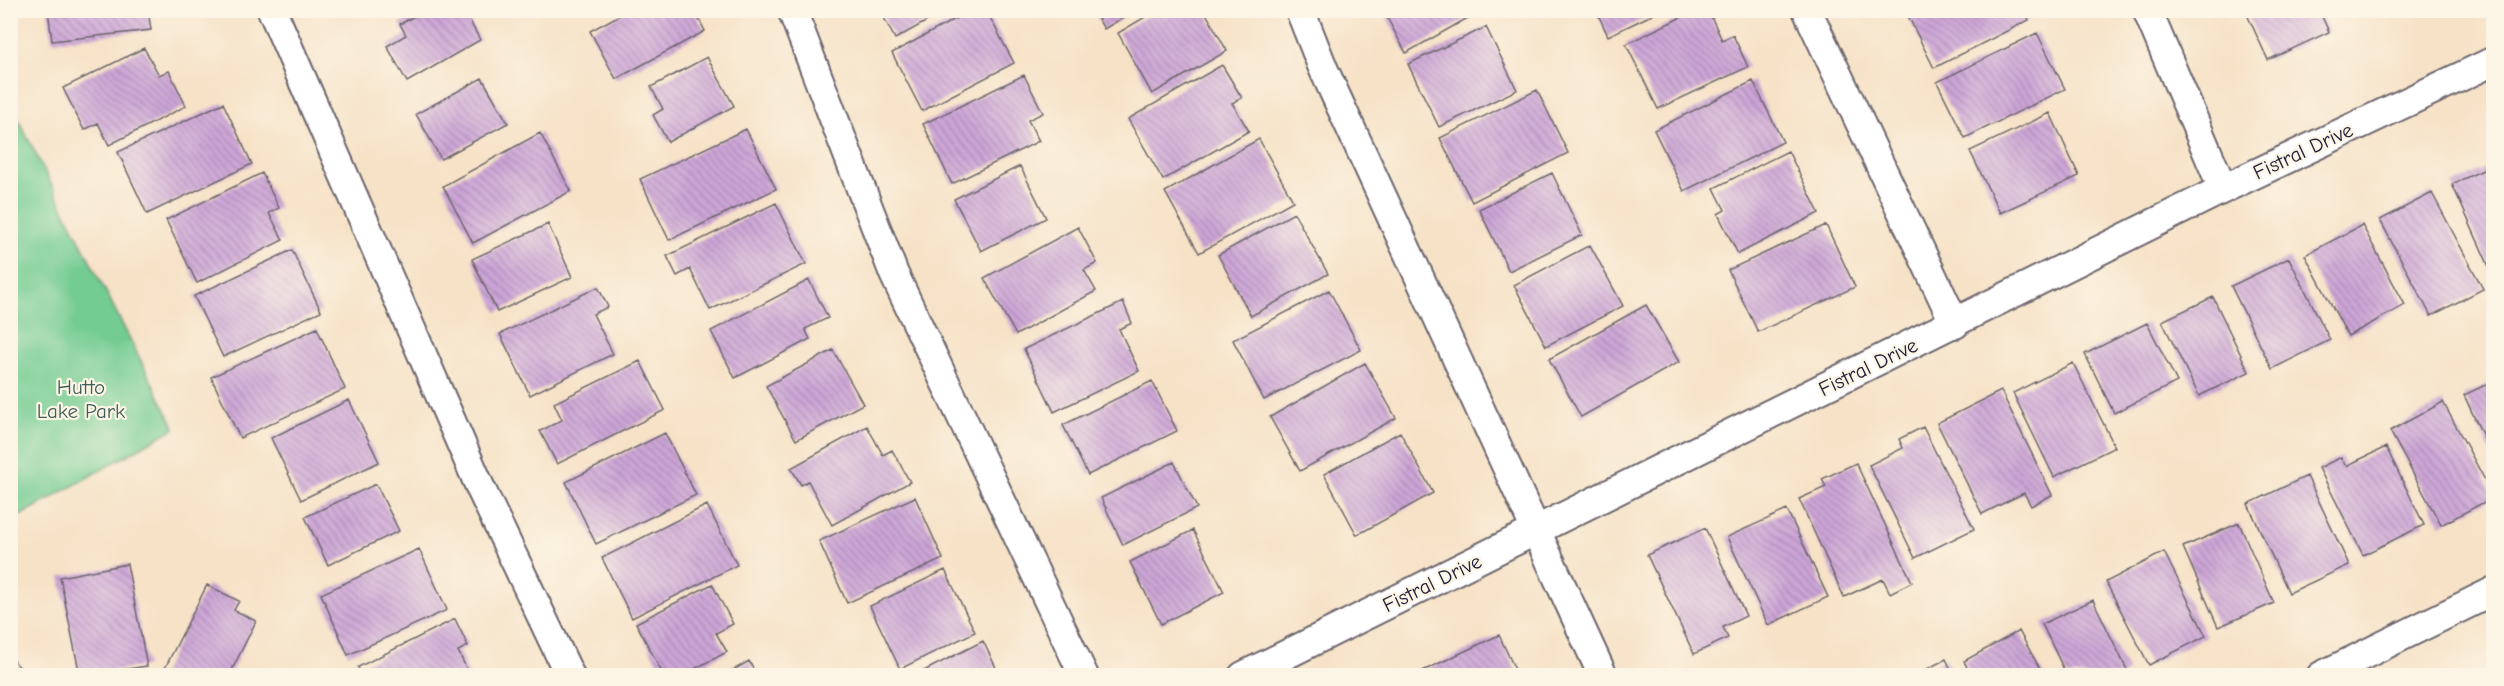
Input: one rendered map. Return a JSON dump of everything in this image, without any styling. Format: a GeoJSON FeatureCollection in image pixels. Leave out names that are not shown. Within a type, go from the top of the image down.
{"type":"FeatureCollection","features":[{"type":"Feature","properties":{"kind":"street"},"geometry":{"type":"LineString","coordinates":[[272,10],[480,487],[570,675]]}},
{"type":"Feature","properties":{"kind":"street"},"geometry":{"type":"LineString","coordinates":[[792,10],[894,274],[1084,675]]}},
{"type":"Feature","properties":{"kind":"street"},"geometry":{"type":"LineString","coordinates":[[1300,10],[1323,68],[1604,675]]}},
{"type":"Feature","properties":{"kind":"street"},"geometry":{"type":"LineString","coordinates":[[1807,10],[1955,324]]}},
{"type":"Feature","properties":{"kind":"street"},"geometry":{"type":"LineString","coordinates":[[2147,10],[2223,189]]}},
{"type":"Feature","properties":{"kind":"street","name":"Fistral Drive"},"geometry":{"type":"LineString","coordinates":[[1243,675],[1955,324],[2223,189],[2493,61]]}},
{"type":"Feature","properties":{"kind":"street"},"geometry":{"type":"LineString","coordinates":[[2321,675],[2493,591]]}},
{"type":"Feature","properties":{"kind":"green space","name":"Hutto Lake Park"},"geometry":{"type":"Polygon","coordinates":[[[10,103],[175,428],[11,521],[10,521],[10,103]]]}},
{"type":"Feature","properties":{"kind":"building"},"geometry":{"type":"Polygon","coordinates":[[[48,10],[148,10],[151,30],[52,41],[48,10]]]}},
{"type":"Feature","properties":{"kind":"building"},"geometry":{"type":"Polygon","coordinates":[[[425,10],[464,10],[480,40],[407,82],[387,46],[406,35],[400,24],[425,10]]]}},
{"type":"Feature","properties":{"kind":"building"},"geometry":{"type":"Polygon","coordinates":[[[629,10],[694,10],[705,31],[616,79],[590,31],[629,10]]]}},
{"type":"Feature","properties":{"kind":"building"},"geometry":{"type":"Polygon","coordinates":[[[880,10],[947,10],[895,39],[880,10]]]}},
{"type":"Feature","properties":{"kind":"building"},"geometry":{"type":"Polygon","coordinates":[[[972,10],[986,10],[1014,63],[922,111],[892,53],[972,10]]]}},
{"type":"Feature","properties":{"kind":"building"},"geometry":{"type":"Polygon","coordinates":[[[1093,10],[1136,10],[1104,29],[1093,10]]]}},
{"type":"Feature","properties":{"kind":"building"},"geometry":{"type":"Polygon","coordinates":[[[1157,10],[1204,10],[1227,51],[1152,94],[1118,33],[1157,10]]]}},
{"type":"Feature","properties":{"kind":"building"},"geometry":{"type":"Polygon","coordinates":[[[1383,10],[1482,10],[1406,53],[1383,10]]]}},
{"type":"Feature","properties":{"kind":"building"},"geometry":{"type":"Polygon","coordinates":[[[1596,10],[1662,10],[1608,36],[1596,10]]]}},
{"type":"Feature","properties":{"kind":"building"},"geometry":{"type":"Polygon","coordinates":[[[1696,10],[1708,10],[1722,40],[1733,35],[1748,67],[1658,109],[1626,44],[1696,10]]]}},
{"type":"Feature","properties":{"kind":"building"},"geometry":{"type":"Polygon","coordinates":[[[1905,10],[2024,10],[2029,20],[1934,68],[1905,10]]]}},
{"type":"Feature","properties":{"kind":"building"},"geometry":{"type":"Polygon","coordinates":[[[2245,10],[2319,10],[2329,32],[2268,60],[2245,10]]]}},
{"type":"Feature","properties":{"kind":"building"},"geometry":{"type":"Polygon","coordinates":[[[2363,10],[2379,10],[2366,17],[2363,10]]]}},
{"type":"Feature","properties":{"kind":"building"},"geometry":{"type":"Polygon","coordinates":[[[1486,27],[1517,90],[1439,127],[1408,64],[1486,27]]]}},
{"type":"Feature","properties":{"kind":"building"},"geometry":{"type":"Polygon","coordinates":[[[2037,33],[2065,89],[1965,138],[1937,82],[2037,33]]]}},
{"type":"Feature","properties":{"kind":"building"},"geometry":{"type":"Polygon","coordinates":[[[144,48],[159,75],[169,71],[186,106],[109,145],[98,123],[84,130],[63,88],[144,48]]]}},
{"type":"Feature","properties":{"kind":"building"},"geometry":{"type":"Polygon","coordinates":[[[707,57],[734,106],[668,142],[653,115],[663,109],[651,87],[707,57]]]}},
{"type":"Feature","properties":{"kind":"building"},"geometry":{"type":"Polygon","coordinates":[[[1222,65],[1242,98],[1232,103],[1249,131],[1163,180],[1128,119],[1222,65]]]}},
{"type":"Feature","properties":{"kind":"building"},"geometry":{"type":"Polygon","coordinates":[[[1024,75],[1043,113],[1028,120],[1039,141],[952,184],[923,124],[1024,75]]]}},
{"type":"Feature","properties":{"kind":"building"},"geometry":{"type":"Polygon","coordinates":[[[482,78],[508,123],[441,159],[416,114],[482,78]]]}},
{"type":"Feature","properties":{"kind":"building"},"geometry":{"type":"Polygon","coordinates":[[[1753,81],[1783,142],[1684,191],[1654,130],[1753,81]]]}},
{"type":"Feature","properties":{"kind":"building"},"geometry":{"type":"Polygon","coordinates":[[[1537,90],[1568,153],[1472,202],[1440,138],[1537,90]]]}},
{"type":"Feature","properties":{"kind":"building"},"geometry":{"type":"Polygon","coordinates":[[[223,103],[252,164],[147,214],[118,152],[223,103]]]}},
{"type":"Feature","properties":{"kind":"building"},"geometry":{"type":"Polygon","coordinates":[[[2050,113],[2079,176],[2000,213],[1970,151],[2050,113]]]}},
{"type":"Feature","properties":{"kind":"building"},"geometry":{"type":"Polygon","coordinates":[[[746,129],[776,189],[669,240],[640,179],[746,129]]]}},
{"type":"Feature","properties":{"kind":"building"},"geometry":{"type":"Polygon","coordinates":[[[540,133],[571,191],[473,243],[443,186],[540,133]]]}},
{"type":"Feature","properties":{"kind":"building"},"geometry":{"type":"Polygon","coordinates":[[[1259,139],[1293,201],[1199,253],[1165,192],[1259,139]]]}},
{"type":"Feature","properties":{"kind":"building"},"geometry":{"type":"Polygon","coordinates":[[[1788,151],[1819,213],[1738,254],[1718,214],[1725,210],[1714,188],[1788,151]]]}},
{"type":"Feature","properties":{"kind":"building"},"geometry":{"type":"Polygon","coordinates":[[[2494,165],[2494,272],[2492,273],[2452,184],[2494,165]]]}},
{"type":"Feature","properties":{"kind":"building"},"geometry":{"type":"Polygon","coordinates":[[[1020,166],[1046,218],[981,251],[954,199],[1020,166]]]}},
{"type":"Feature","properties":{"kind":"building"},"geometry":{"type":"Polygon","coordinates":[[[262,173],[279,208],[269,213],[283,240],[197,283],[166,220],[262,173]]]}},
{"type":"Feature","properties":{"kind":"building"},"geometry":{"type":"Polygon","coordinates":[[[1552,173],[1582,235],[1509,271],[1479,209],[1552,173]]]}},
{"type":"Feature","properties":{"kind":"building"},"geometry":{"type":"Polygon","coordinates":[[[2432,193],[2483,289],[2431,316],[2380,220],[2432,193]]]}},
{"type":"Feature","properties":{"kind":"building"},"geometry":{"type":"Polygon","coordinates":[[[776,203],[806,264],[710,310],[690,269],[677,276],[667,256],[776,203]]]}},
{"type":"Feature","properties":{"kind":"building"},"geometry":{"type":"Polygon","coordinates":[[[1294,213],[1328,274],[1251,316],[1218,255],[1294,213]]]}},
{"type":"Feature","properties":{"kind":"building"},"geometry":{"type":"Polygon","coordinates":[[[548,224],[572,277],[497,312],[472,259],[548,224]]]}},
{"type":"Feature","properties":{"kind":"building"},"geometry":{"type":"Polygon","coordinates":[[[1826,225],[1855,287],[1758,332],[1728,270],[1826,225]]]}},
{"type":"Feature","properties":{"kind":"building"},"geometry":{"type":"Polygon","coordinates":[[[2362,225],[2405,305],[2348,336],[2305,255],[2362,225]]]}},
{"type":"Feature","properties":{"kind":"building"},"geometry":{"type":"Polygon","coordinates":[[[1078,227],[1097,263],[1084,270],[1096,291],[1016,335],[984,278],[1078,227]]]}},
{"type":"Feature","properties":{"kind":"building"},"geometry":{"type":"Polygon","coordinates":[[[1590,245],[1623,306],[1546,346],[1514,285],[1590,245]]]}},
{"type":"Feature","properties":{"kind":"building"},"geometry":{"type":"Polygon","coordinates":[[[292,250],[321,311],[223,357],[194,296],[292,250]]]}},
{"type":"Feature","properties":{"kind":"building"},"geometry":{"type":"Polygon","coordinates":[[[2289,258],[2330,340],[2272,369],[2231,286],[2289,258]]]}},
{"type":"Feature","properties":{"kind":"building"},"geometry":{"type":"Polygon","coordinates":[[[809,280],[828,318],[805,329],[810,339],[735,378],[711,331],[809,280]]]}},
{"type":"Feature","properties":{"kind":"building"},"geometry":{"type":"Polygon","coordinates":[[[598,287],[608,307],[593,314],[613,354],[530,395],[500,334],[598,287]]]}},
{"type":"Feature","properties":{"kind":"building"},"geometry":{"type":"Polygon","coordinates":[[[1329,290],[1361,350],[1264,400],[1233,340],[1329,290]]]}},
{"type":"Feature","properties":{"kind":"building"},"geometry":{"type":"Polygon","coordinates":[[[2213,297],[2249,372],[2199,396],[2162,321],[2213,297]]]}},
{"type":"Feature","properties":{"kind":"building"},"geometry":{"type":"Polygon","coordinates":[[[1123,302],[1132,323],[1119,329],[1139,371],[1054,412],[1024,349],[1123,302]]]}},
{"type":"Feature","properties":{"kind":"building"},"geometry":{"type":"Polygon","coordinates":[[[1646,305],[1679,362],[1581,417],[1549,359],[1646,305]]]}},
{"type":"Feature","properties":{"kind":"building"},"geometry":{"type":"Polygon","coordinates":[[[2147,323],[2177,382],[2114,413],[2085,354],[2147,323]]]}},
{"type":"Feature","properties":{"kind":"building"},"geometry":{"type":"Polygon","coordinates":[[[317,328],[345,389],[240,438],[211,377],[317,328]]]}},
{"type":"Feature","properties":{"kind":"building"},"geometry":{"type":"Polygon","coordinates":[[[833,350],[863,404],[796,440],[766,386],[833,350]]]}},
{"type":"Feature","properties":{"kind":"building"},"geometry":{"type":"Polygon","coordinates":[[[640,361],[665,410],[557,464],[540,431],[562,420],[554,403],[640,361]]]}},
{"type":"Feature","properties":{"kind":"building"},"geometry":{"type":"Polygon","coordinates":[[[1365,363],[1396,418],[1300,471],[1270,417],[1365,363]]]}},
{"type":"Feature","properties":{"kind":"building"},"geometry":{"type":"Polygon","coordinates":[[[2073,363],[2115,447],[2054,477],[2013,393],[2073,363]]]}},
{"type":"Feature","properties":{"kind":"building"},"geometry":{"type":"Polygon","coordinates":[[[1152,381],[1177,431],[1088,475],[1063,425],[1152,381]]]}},
{"type":"Feature","properties":{"kind":"building"},"geometry":{"type":"Polygon","coordinates":[[[2494,381],[2494,460],[2464,395],[2494,381]]]}},
{"type":"Feature","properties":{"kind":"building"},"geometry":{"type":"Polygon","coordinates":[[[2001,391],[2052,495],[2031,506],[2024,493],[1982,514],[1937,423],[2001,391]]]}},
{"type":"Feature","properties":{"kind":"building"},"geometry":{"type":"Polygon","coordinates":[[[349,400],[379,462],[301,500],[271,438],[349,400]]]}},
{"type":"Feature","properties":{"kind":"building"},"geometry":{"type":"Polygon","coordinates":[[[2443,402],[2494,497],[2441,525],[2390,431],[2443,402]]]}},
{"type":"Feature","properties":{"kind":"building"},"geometry":{"type":"Polygon","coordinates":[[[867,426],[883,455],[892,450],[910,482],[832,525],[808,481],[801,485],[791,468],[867,426]]]}},
{"type":"Feature","properties":{"kind":"building"},"geometry":{"type":"Polygon","coordinates":[[[1923,427],[1974,529],[1915,558],[1869,465],[1903,448],[1899,439],[1923,427]]]}},
{"type":"Feature","properties":{"kind":"building"},"geometry":{"type":"Polygon","coordinates":[[[1400,432],[1433,493],[1357,535],[1324,474],[1400,432]]]}},
{"type":"Feature","properties":{"kind":"building"},"geometry":{"type":"Polygon","coordinates":[[[665,433],[696,495],[596,544],[566,482],[665,433]]]}},
{"type":"Feature","properties":{"kind":"building"},"geometry":{"type":"Polygon","coordinates":[[[2386,447],[2424,525],[2363,555],[2319,468],[2341,457],[2346,466],[2386,447]]]}},
{"type":"Feature","properties":{"kind":"building"},"geometry":{"type":"Polygon","coordinates":[[[1174,462],[1197,508],[1123,545],[1101,498],[1174,462]]]}},
{"type":"Feature","properties":{"kind":"building"},"geometry":{"type":"Polygon","coordinates":[[[1856,463],[1912,582],[1890,593],[1883,579],[1844,597],[1799,499],[1826,487],[1822,479],[1856,463]]]}},
{"type":"Feature","properties":{"kind":"building"},"geometry":{"type":"Polygon","coordinates":[[[2307,476],[2349,565],[2289,593],[2248,504],[2307,476]]]}},
{"type":"Feature","properties":{"kind":"building"},"geometry":{"type":"Polygon","coordinates":[[[376,484],[399,531],[328,565],[305,517],[376,484]]]}},
{"type":"Feature","properties":{"kind":"building"},"geometry":{"type":"Polygon","coordinates":[[[915,497],[943,559],[847,603],[819,541],[915,497]]]}},
{"type":"Feature","properties":{"kind":"building"},"geometry":{"type":"Polygon","coordinates":[[[707,505],[737,565],[632,618],[602,558],[707,505]]]}},
{"type":"Feature","properties":{"kind":"building"},"geometry":{"type":"Polygon","coordinates":[[[1787,510],[1828,597],[1768,625],[1727,537],[1787,510]]]}},
{"type":"Feature","properties":{"kind":"building"},"geometry":{"type":"Polygon","coordinates":[[[2239,523],[2274,603],[2218,627],[2183,547],[2239,523]]]}},
{"type":"Feature","properties":{"kind":"building"},"geometry":{"type":"Polygon","coordinates":[[[1705,528],[1746,616],[1723,627],[1728,638],[1694,654],[1647,555],[1705,528]]]}},
{"type":"Feature","properties":{"kind":"building"},"geometry":{"type":"Polygon","coordinates":[[[1193,530],[1224,592],[1161,624],[1130,562],[1193,530]]]}},
{"type":"Feature","properties":{"kind":"building"},"geometry":{"type":"Polygon","coordinates":[[[419,549],[447,610],[348,655],[321,594],[419,549]]]}},
{"type":"Feature","properties":{"kind":"building"},"geometry":{"type":"Polygon","coordinates":[[[2164,552],[2206,636],[2149,665],[2106,582],[2164,552]]]}},
{"type":"Feature","properties":{"kind":"building"},"geometry":{"type":"Polygon","coordinates":[[[127,564],[147,666],[80,676],[60,577],[127,564]]]}},
{"type":"Feature","properties":{"kind":"building"},"geometry":{"type":"Polygon","coordinates":[[[945,570],[975,632],[900,669],[870,606],[945,570]]]}},
{"type":"Feature","properties":{"kind":"building"},"geometry":{"type":"Polygon","coordinates":[[[712,584],[733,624],[716,633],[727,652],[681,676],[664,676],[636,623],[712,584]]]}},
{"type":"Feature","properties":{"kind":"building"},"geometry":{"type":"Polygon","coordinates":[[[207,585],[239,601],[234,610],[256,621],[229,676],[161,676],[207,585]]]}},
{"type":"Feature","properties":{"kind":"building"},"geometry":{"type":"Polygon","coordinates":[[[2093,600],[2128,672],[2121,676],[2067,676],[2042,624],[2093,600]]]}},
{"type":"Feature","properties":{"kind":"building"},"geometry":{"type":"Polygon","coordinates":[[[455,619],[468,646],[458,651],[470,676],[362,676],[358,667],[455,619]]]}},
{"type":"Feature","properties":{"kind":"building"},"geometry":{"type":"Polygon","coordinates":[[[2019,631],[2044,676],[1971,676],[1964,661],[2019,631]]]}},
{"type":"Feature","properties":{"kind":"building"},"geometry":{"type":"Polygon","coordinates":[[[1499,635],[1518,676],[1412,676],[1499,635]]]}},
{"type":"Feature","properties":{"kind":"building"},"geometry":{"type":"Polygon","coordinates":[[[983,641],[1000,676],[914,676],[983,641]]]}},
{"type":"Feature","properties":{"kind":"building"},"geometry":{"type":"Polygon","coordinates":[[[10,657],[28,676],[10,676],[10,657]]]}},
{"type":"Feature","properties":{"kind":"building"},"geometry":{"type":"Polygon","coordinates":[[[1946,659],[1954,676],[1914,676],[1946,659]]]}},
{"type":"Feature","properties":{"kind":"building"},"geometry":{"type":"Polygon","coordinates":[[[749,661],[757,676],[723,676],[749,661]]]}}]}
